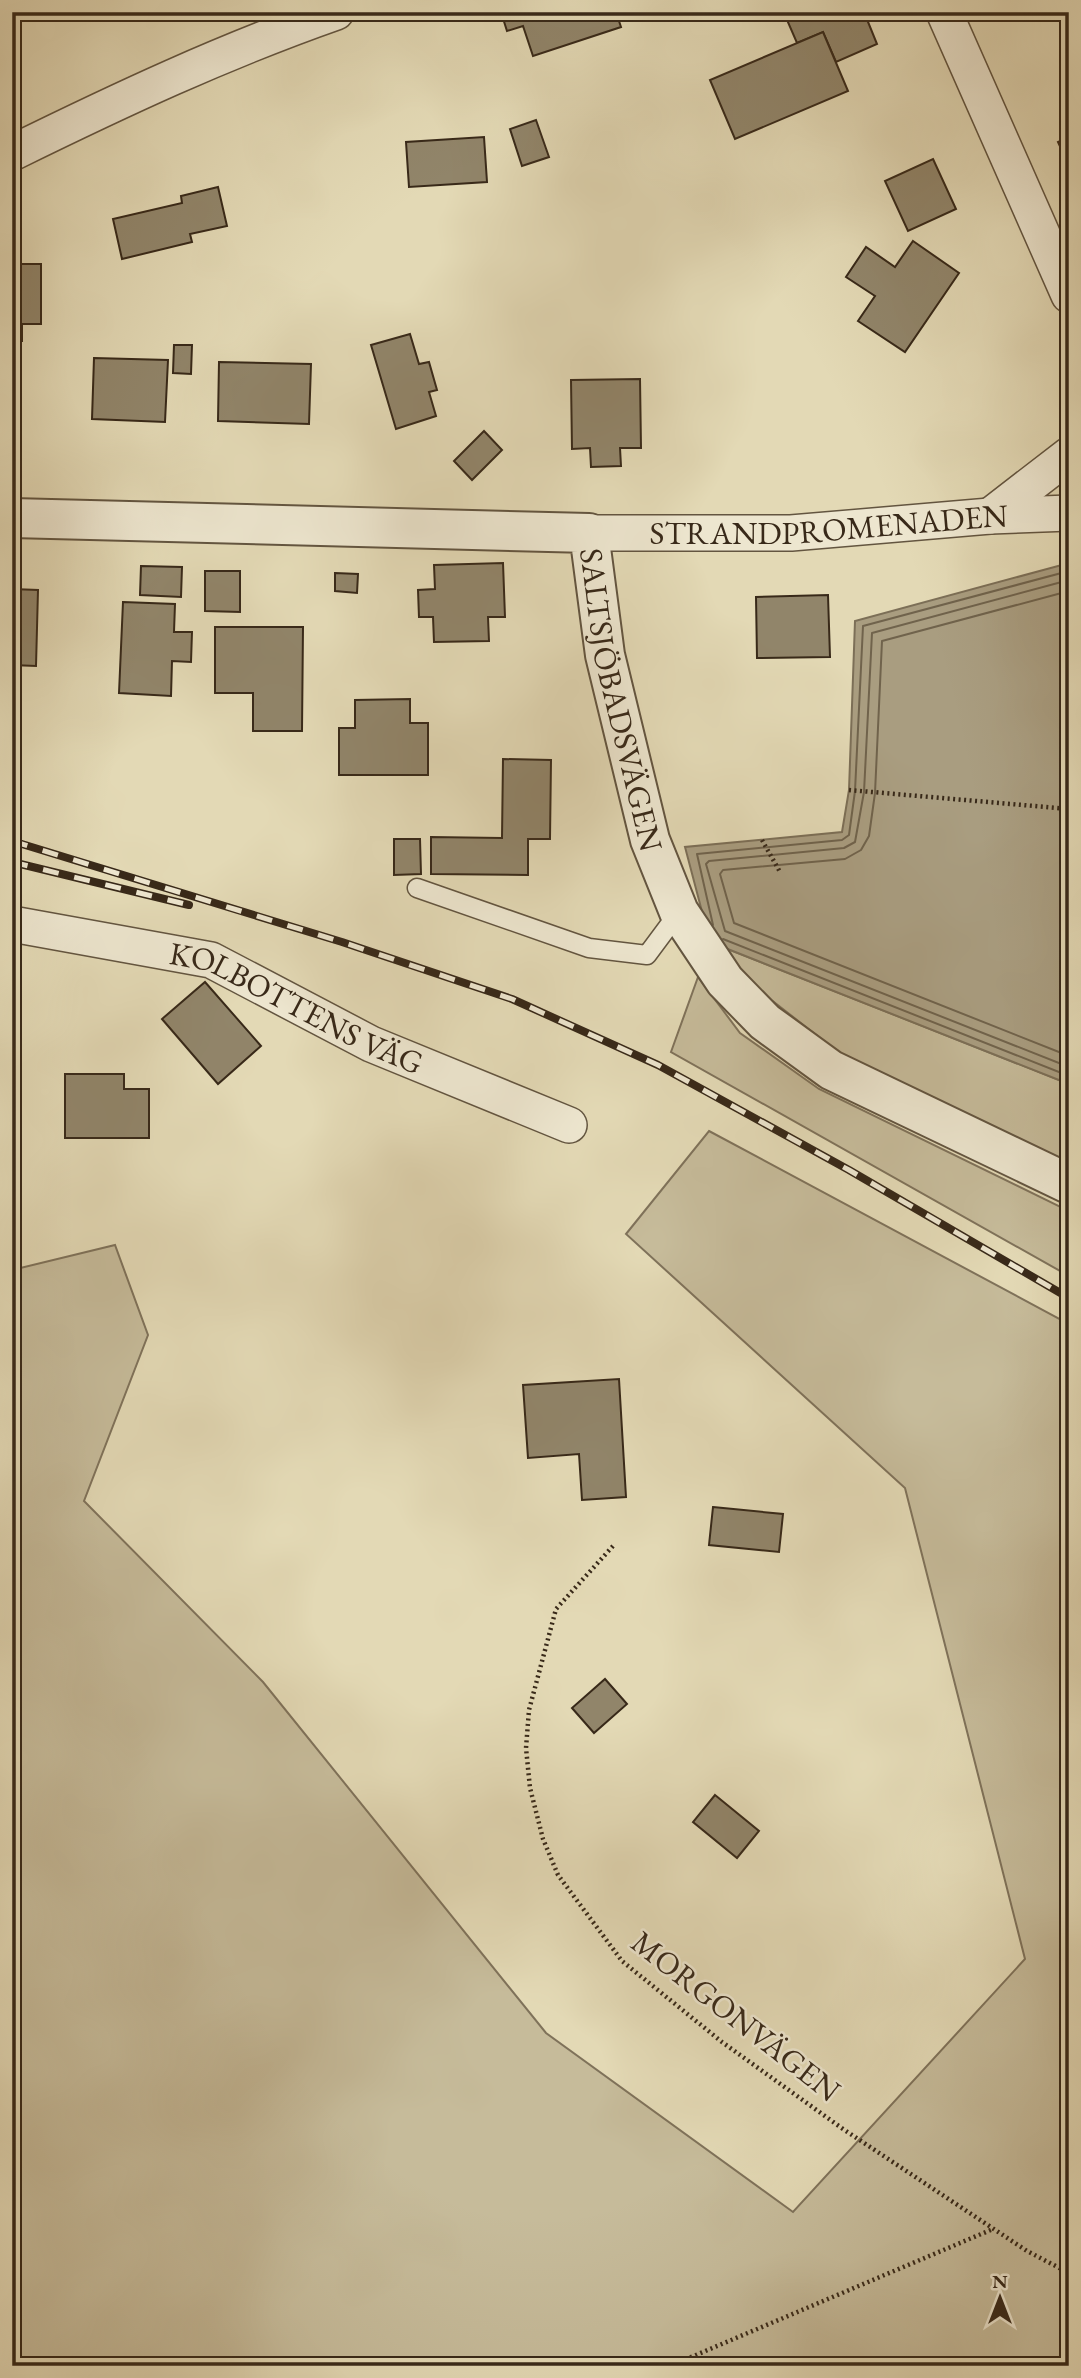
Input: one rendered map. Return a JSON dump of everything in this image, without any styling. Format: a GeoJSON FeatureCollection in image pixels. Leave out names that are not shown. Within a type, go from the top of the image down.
{"type":"FeatureCollection","features":[{"type":"Feature","properties":{"kind":"street"},"geometry":{"type":"LineString","coordinates":[[12,153],[169,76],[247,43],[336,12]]}},
{"type":"Feature","properties":{"kind":"street"},"geometry":{"type":"LineString","coordinates":[[944,12],[1069,295]]}},
{"type":"Feature","properties":{"kind":"street"},"geometry":{"type":"LineString","coordinates":[[990,516],[1069,455]]}},
{"type":"Feature","properties":{"kind":"street","name":"STRANDPROMENADEN"},"geometry":{"type":"LineString","coordinates":[[589,533],[791,533],[990,516],[1069,513]]}},
{"type":"Feature","properties":{"kind":"street","name":"SALTSJÖBADSVÄGEN"},"geometry":{"type":"LineString","coordinates":[[12,518],[589,533],[601,631],[650,840],[679,912],[725,981],[765,1022],[831,1069],[1069,1184]]}},
{"type":"Feature","properties":{"kind":"street","name":"KOLBOTTENS VÄG"},"geometry":{"type":"LineString","coordinates":[[12,925],[211,960],[370,1044],[569,1125]]}},
{"type":"Feature","properties":{"kind":"lane"},"geometry":{"type":"LineString","coordinates":[[416,888],[589,948],[647,955],[679,912]]}},
{"type":"Feature","properties":{"kind":"path"},"geometry":{"type":"LineString","coordinates":[[849,790],[1069,809]]}},
{"type":"Feature","properties":{"kind":"path"},"geometry":{"type":"LineString","coordinates":[[762,840],[779,872]]}},
{"type":"Feature","properties":{"kind":"path","name":"MORGONVÄGEN"},"geometry":{"type":"LineString","coordinates":[[613,1546],[556,1609],[529,1710],[526,1748],[530,1788],[543,1839],[558,1875],[622,1961],[722,2042],[832,2122],[994,2229],[1069,2273]]}},
{"type":"Feature","properties":{"kind":"path"},"geometry":{"type":"LineString","coordinates":[[670,2366],[994,2229]]}},
{"type":"Feature","properties":{"kind":"shaded area"},"geometry":{"type":"Polygon","coordinates":[[[710,942],[1069,1084],[1069,1164],[851,1062],[761,992],[710,942]]]}},
{"type":"Feature","properties":{"kind":"shaded area"},"geometry":{"type":"Polygon","coordinates":[[[698,977],[740,1033],[819,1089],[1069,1211],[1069,1276],[671,1052],[698,977]]]}},
{"type":"Feature","properties":{"kind":"shaded area"},"geometry":{"type":"Polygon","coordinates":[[[709,1131],[1069,1324],[1069,2366],[12,2366],[12,1270],[115,1245],[148,1335],[84,1501],[263,1682],[546,2033],[793,2212],[1025,1959],[905,1488],[626,1234],[709,1131]]]}},
{"type":"Feature","properties":{"kind":"water"},"geometry":{"type":"Polygon","coordinates":[[[1069,563],[1069,1084],[710,942],[685,847],[842,832],[849,790],[855,621],[1069,563]]]}},
{"type":"Feature","properties":{"kind":"building"},"geometry":{"type":"Polygon","coordinates":[[[501,12],[616,12],[621,27],[533,56],[523,26],[507,31],[501,12]]]}},
{"type":"Feature","properties":{"kind":"building"},"geometry":{"type":"Polygon","coordinates":[[[864,12],[877,44],[836,62],[823,32],[797,43],[784,13],[864,12]]]}},
{"type":"Feature","properties":{"kind":"building"},"geometry":{"type":"Polygon","coordinates":[[[823,32],[848,91],[735,139],[710,80],[823,32]]]}},
{"type":"Feature","properties":{"kind":"building"},"geometry":{"type":"Polygon","coordinates":[[[536,120],[549,157],[522,166],[510,129],[536,120]]]}},
{"type":"Feature","properties":{"kind":"building"},"geometry":{"type":"Polygon","coordinates":[[[484,137],[487,182],[409,187],[406,142],[484,137]]]}},
{"type":"Feature","properties":{"kind":"building"},"geometry":{"type":"Polygon","coordinates":[[[1069,137],[1069,166],[1058,142],[1069,137]]]}},
{"type":"Feature","properties":{"kind":"building"},"geometry":{"type":"Polygon","coordinates":[[[933,159],[956,209],[908,231],[885,181],[933,159]]]}},
{"type":"Feature","properties":{"kind":"building"},"geometry":{"type":"Polygon","coordinates":[[[218,187],[227,226],[190,234],[192,242],[122,259],[113,219],[182,203],[181,196],[218,187]]]}},
{"type":"Feature","properties":{"kind":"building"},"geometry":{"type":"Polygon","coordinates":[[[913,241],[959,273],[905,352],[858,321],[875,296],[846,277],[866,247],[895,267],[913,241]]]}},
{"type":"Feature","properties":{"kind":"building"},"geometry":{"type":"Polygon","coordinates":[[[12,264],[41,264],[41,324],[22,324],[22,341],[12,341],[12,264]]]}},
{"type":"Feature","properties":{"kind":"building"},"geometry":{"type":"Polygon","coordinates":[[[410,334],[419,364],[429,362],[437,390],[429,392],[436,416],[396,429],[371,345],[410,334]]]}},
{"type":"Feature","properties":{"kind":"building"},"geometry":{"type":"Polygon","coordinates":[[[174,345],[192,345],[191,374],[173,373],[174,345]]]}},
{"type":"Feature","properties":{"kind":"building"},"geometry":{"type":"Polygon","coordinates":[[[94,358],[168,360],[165,422],[92,419],[94,358]]]}},
{"type":"Feature","properties":{"kind":"building"},"geometry":{"type":"Polygon","coordinates":[[[219,362],[311,364],[309,424],[218,421],[219,362]]]}},
{"type":"Feature","properties":{"kind":"building"},"geometry":{"type":"Polygon","coordinates":[[[640,379],[641,448],[620,448],[621,466],[591,467],[590,448],[572,449],[571,380],[640,379]]]}},
{"type":"Feature","properties":{"kind":"building"},"geometry":{"type":"Polygon","coordinates":[[[484,431],[502,450],[472,480],[454,461],[484,431]]]}},
{"type":"Feature","properties":{"kind":"building"},"geometry":{"type":"Polygon","coordinates":[[[503,563],[505,617],[488,617],[489,641],[434,642],[433,617],[419,617],[418,590],[435,589],[434,565],[503,563]]]}},
{"type":"Feature","properties":{"kind":"building"},"geometry":{"type":"Polygon","coordinates":[[[141,566],[182,567],[181,597],[140,595],[141,566]]]}},
{"type":"Feature","properties":{"kind":"building"},"geometry":{"type":"Polygon","coordinates":[[[205,571],[240,571],[240,612],[205,611],[205,571]]]}},
{"type":"Feature","properties":{"kind":"building"},"geometry":{"type":"Polygon","coordinates":[[[335,573],[358,574],[357,593],[335,591],[335,573]]]}},
{"type":"Feature","properties":{"kind":"building"},"geometry":{"type":"Polygon","coordinates":[[[12,589],[38,590],[36,666],[12,665],[12,589]]]}},
{"type":"Feature","properties":{"kind":"building"},"geometry":{"type":"Polygon","coordinates":[[[828,595],[830,657],[757,658],[756,597],[828,595]]]}},
{"type":"Feature","properties":{"kind":"building"},"geometry":{"type":"Polygon","coordinates":[[[123,602],[175,604],[174,632],[192,632],[191,662],[172,661],[171,696],[119,693],[123,602]]]}},
{"type":"Feature","properties":{"kind":"building"},"geometry":{"type":"Polygon","coordinates":[[[215,627],[303,627],[302,731],[253,731],[253,693],[215,693],[215,627]]]}},
{"type":"Feature","properties":{"kind":"building"},"geometry":{"type":"Polygon","coordinates":[[[410,699],[410,723],[428,723],[428,775],[339,775],[339,728],[355,728],[355,700],[410,699]]]}},
{"type":"Feature","properties":{"kind":"building"},"geometry":{"type":"Polygon","coordinates":[[[503,759],[551,760],[550,839],[528,839],[528,875],[431,874],[431,837],[502,838],[503,759]]]}},
{"type":"Feature","properties":{"kind":"building"},"geometry":{"type":"Polygon","coordinates":[[[394,839],[420,839],[421,874],[394,875],[394,839]]]}},
{"type":"Feature","properties":{"kind":"building"},"geometry":{"type":"Polygon","coordinates":[[[205,982],[261,1046],[218,1084],[162,1019],[205,982]]]}},
{"type":"Feature","properties":{"kind":"building"},"geometry":{"type":"Polygon","coordinates":[[[65,1074],[124,1074],[124,1089],[149,1089],[149,1138],[65,1138],[65,1074]]]}},
{"type":"Feature","properties":{"kind":"building"},"geometry":{"type":"Polygon","coordinates":[[[619,1379],[626,1497],[582,1500],[579,1454],[528,1458],[523,1385],[619,1379]]]}},
{"type":"Feature","properties":{"kind":"building"},"geometry":{"type":"Polygon","coordinates":[[[713,1507],[783,1514],[779,1552],[709,1545],[713,1507]]]}},
{"type":"Feature","properties":{"kind":"building"},"geometry":{"type":"Polygon","coordinates":[[[605,1679],[627,1704],[594,1733],[572,1708],[605,1679]]]}},
{"type":"Feature","properties":{"kind":"building"},"geometry":{"type":"Polygon","coordinates":[[[715,1795],[759,1831],[737,1858],[693,1822],[715,1795]]]}},
{"type":"Feature","properties":{"kind":"railway"},"geometry":{"type":"LineString","coordinates":[[12,841],[342,942],[512,999],[658,1065],[849,1170],[1069,1298]]}},
{"type":"Feature","properties":{"kind":"railway"},"geometry":{"type":"LineString","coordinates":[[12,862],[189,905]]}}]}
